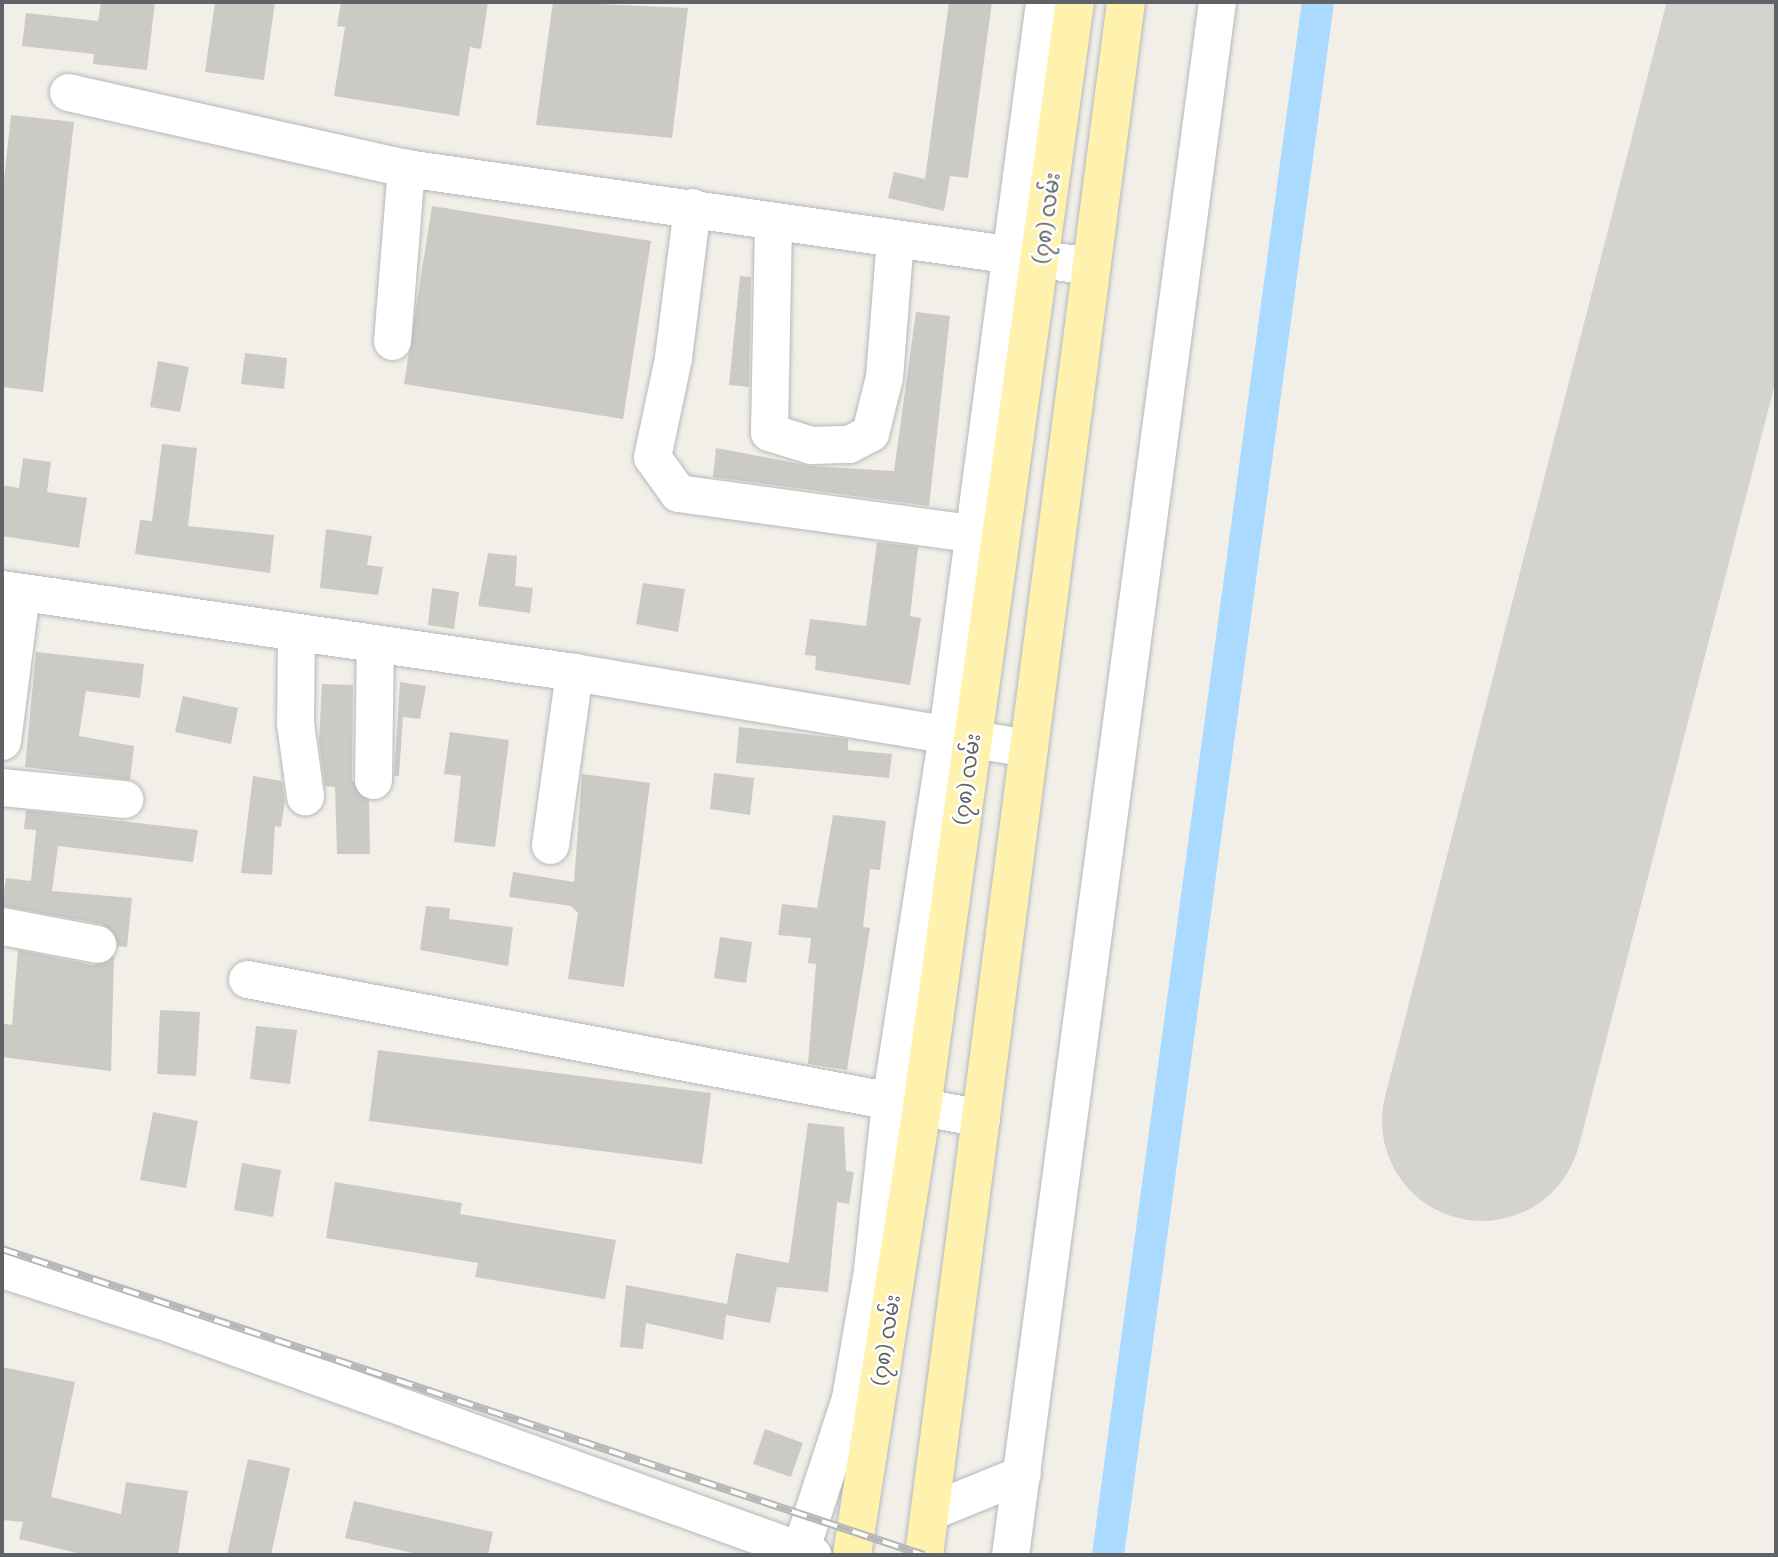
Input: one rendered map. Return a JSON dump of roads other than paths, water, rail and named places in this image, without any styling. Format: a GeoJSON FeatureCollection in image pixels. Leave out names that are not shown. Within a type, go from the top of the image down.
{"type":"FeatureCollection","features":[{"type":"Feature","properties":{"kind":"main road","name":"(၇၈) လမ်း"},"geometry":{"type":"LineString","coordinates":[[852,1555],[906,1104],[1026,256],[1075,2]]}},
{"type":"Feature","properties":{"kind":"main road"},"geometry":{"type":"LineString","coordinates":[[924,1555],[1125,2]]}},
{"type":"Feature","properties":{"kind":"street"},"geometry":{"type":"LineString","coordinates":[[1026,256],[1044,2]]}},
{"type":"Feature","properties":{"kind":"street"},"geometry":{"type":"LineString","coordinates":[[1010,1555],[1022,1474],[1059,1150],[1217,2]]}},
{"type":"Feature","properties":{"kind":"street"},"geometry":{"type":"LineString","coordinates":[[68,92],[406,168],[692,207],[773,223],[1090,267]]}},
{"type":"Feature","properties":{"kind":"street"},"geometry":{"type":"LineString","coordinates":[[392,341],[406,168]]}},
{"type":"Feature","properties":{"kind":"street"},"geometry":{"type":"LineString","coordinates":[[692,207],[673,358],[652,457],[678,493],[988,536]]}},
{"type":"Feature","properties":{"kind":"street"},"geometry":{"type":"LineString","coordinates":[[773,223],[769,432],[811,445],[849,444],[870,433],[884,377],[895,238]]}},
{"type":"Feature","properties":{"kind":"street"},"geometry":{"type":"LineString","coordinates":[[2,741],[11,590],[574,672],[1029,748]]}},
{"type":"Feature","properties":{"kind":"street"},"geometry":{"type":"LineString","coordinates":[[296,632],[295,723],[305,796]]}},
{"type":"Feature","properties":{"kind":"street"},"geometry":{"type":"LineString","coordinates":[[373,780],[375,644]]}},
{"type":"Feature","properties":{"kind":"street"},"geometry":{"type":"LineString","coordinates":[[550,845],[574,672]]}},
{"type":"Feature","properties":{"kind":"street"},"geometry":{"type":"LineString","coordinates":[[2,787],[124,799]]}},
{"type":"Feature","properties":{"kind":"street"},"geometry":{"type":"LineString","coordinates":[[2,926],[97,944]]}},
{"type":"Feature","properties":{"kind":"street"},"geometry":{"type":"LineString","coordinates":[[247,979],[981,1118]]}},
{"type":"Feature","properties":{"kind":"street"},"geometry":{"type":"LineString","coordinates":[[2,1269],[807,1552],[850,1398],[872,1270],[906,1104]]}},
{"type":"Feature","properties":{"kind":"street"},"geometry":{"type":"LineString","coordinates":[[931,1511],[1022,1474]]}},
{"type":"Feature","properties":{"kind":"waterway"},"geometry":{"type":"LineString","coordinates":[[1108,1555],[1318,2]]}},
{"type":"Feature","properties":{"kind":"railway"},"geometry":{"type":"LineString","coordinates":[[2,1249],[924,1555]]}}]}
